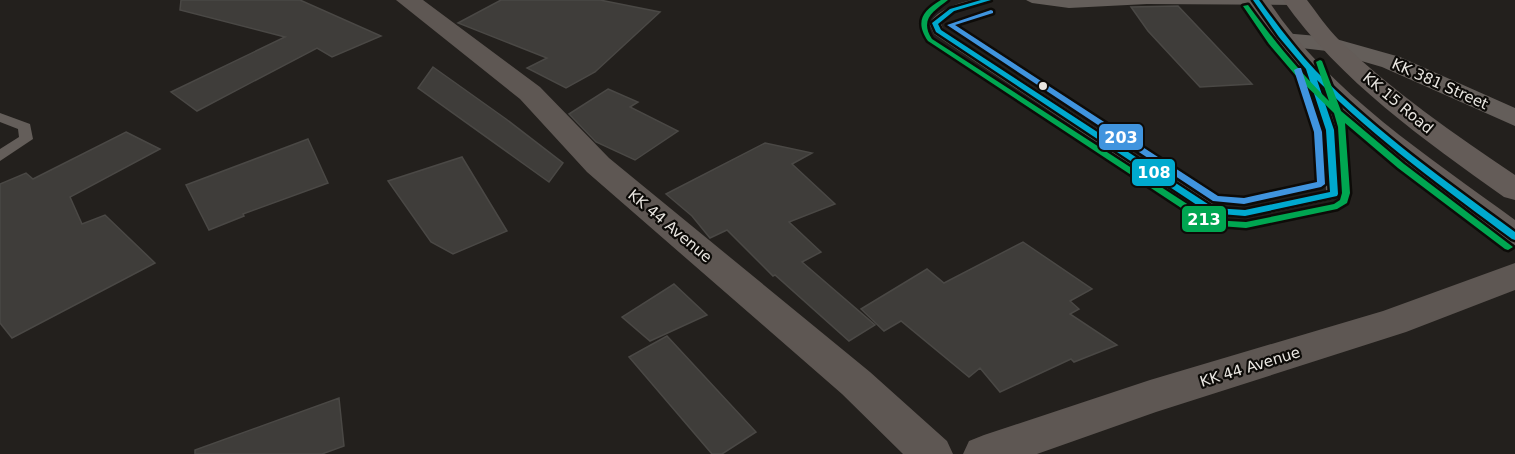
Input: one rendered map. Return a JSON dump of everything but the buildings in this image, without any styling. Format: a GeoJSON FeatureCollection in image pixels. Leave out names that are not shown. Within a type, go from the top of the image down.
{"type":"FeatureCollection","features":[{"type":"Feature","properties":{"kind":"highway","name":"KK 15 Road"},"geometry":{"type":"LineString","coordinates":[[1257,1],[1283,40],[1308,66],[1386,137],[1515,237]]}},
{"type":"Feature","properties":{"kind":"highway","name":"KK 15 Road"},"geometry":{"type":"LineString","coordinates":[[1295,1],[1329,44],[1442,139],[1515,190]]}},
{"type":"Feature","properties":{"kind":"main road","name":"KK 44 Avenue"},"geometry":{"type":"LineString","coordinates":[[408,0],[530,93],[598,165],[856,382],[932,454]]}},
{"type":"Feature","properties":{"kind":"main road","name":"KK 44 Avenue"},"geometry":{"type":"LineString","coordinates":[[984,454],[1150,397],[1393,322],[1515,276]]}},
{"type":"Feature","properties":{"kind":"street","name":"KK 381 Street"},"geometry":{"type":"LineString","coordinates":[[1283,40],[1329,44],[1391,62],[1431,78],[1515,118]]}},
{"type":"Feature","properties":{"kind":"lane"},"geometry":{"type":"LineString","coordinates":[[988,0],[963,5],[938,17],[934,23],[938,31],[1212,211],[1245,213],[1334,194],[1330,130],[1308,66]]}},
{"type":"Feature","properties":{"kind":"lane"},"geometry":{"type":"LineString","coordinates":[[1032,0],[1069,5],[1295,1]]}},
{"type":"Feature","properties":{"kind":"lane"},"geometry":{"type":"LineString","coordinates":[[0,117],[25,127],[26,139],[0,156]]}},
{"type":"Feature","properties":{"kind":"transit line","name":"213"},"geometry":{"type":"LineString","coordinates":[[945,0],[929,12],[924,22],[924,28],[930,40],[1210,223],[1246,225],[1337,206],[1344,201],[1346,193],[1342,127],[1320,62]]}},
{"type":"Feature","properties":{"kind":"transit line","name":"108"},"geometry":{"type":"LineString","coordinates":[[988,0],[952,10],[935,23],[938,31],[1212,211],[1245,213],[1334,194],[1330,130],[1309,66]]}},
{"type":"Feature","properties":{"kind":"transit line","name":"108"},"geometry":{"type":"LineString","coordinates":[[1256,0],[1281,36],[1341,100],[1409,157],[1515,237]]}},
{"type":"Feature","properties":{"kind":"transit line","name":"213"},"geometry":{"type":"LineString","coordinates":[[1246,6],[1300,76],[1332,108],[1401,166],[1508,247]]}},
{"type":"Feature","properties":{"kind":"transit line","name":"203"},"geometry":{"type":"LineString","coordinates":[[991,12],[950,25],[1216,199],[1244,201],[1321,184],[1318,132],[1298,70]]}}]}
